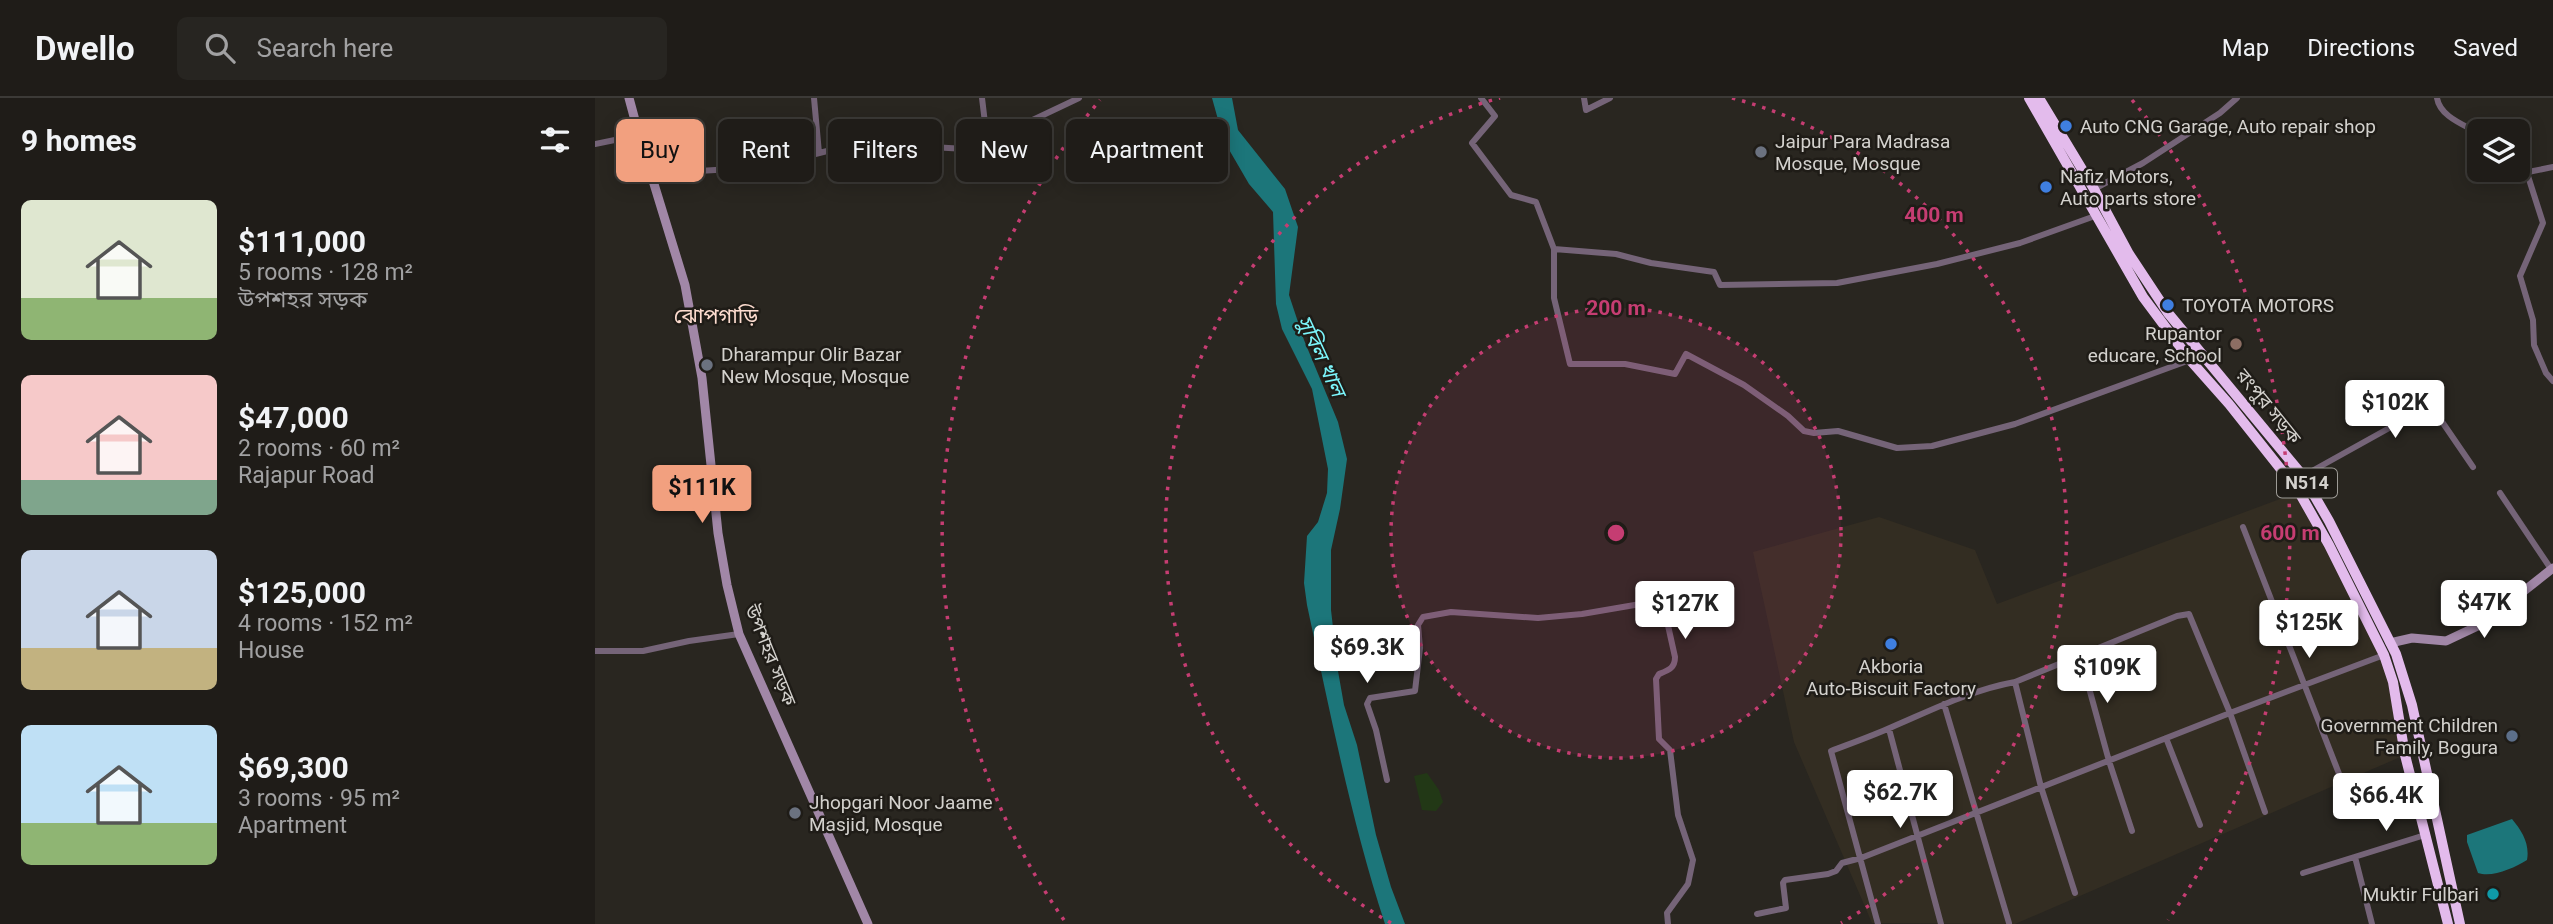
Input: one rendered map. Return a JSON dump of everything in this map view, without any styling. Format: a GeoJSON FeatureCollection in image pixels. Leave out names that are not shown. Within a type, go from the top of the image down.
{"type":"FeatureCollection","features":[{"type":"Feature","properties":{"kind":"highway","name":"রংপুর সড়ক"},"geometry":{"type":"LineString","coordinates":[[2029,98],[2143,298],[2190,360],[2299,492],[2329,545],[2383,655],[2393,682],[2405,755],[2448,924]]}},
{"type":"Feature","properties":{"kind":"highway","name":"রংপুর সড়ক"},"geometry":{"type":"LineString","coordinates":[[2039,98],[2094,189],[2129,254],[2168,313],[2303,476],[2329,521],[2390,643],[2412,705],[2460,924]]}},
{"type":"Feature","properties":{"kind":"main road","name":"উপশহর সড়ক"},"geometry":{"type":"LineString","coordinates":[[629,98],[635,119]]}},
{"type":"Feature","properties":{"kind":"main road","name":"উপশহর সড়ক"},"geometry":{"type":"LineString","coordinates":[[653,182],[685,285],[702,378],[718,533],[727,585],[740,634],[868,924]]}},
{"type":"Feature","properties":{"kind":"main road"},"geometry":{"type":"LineString","coordinates":[[2390,643],[2412,638],[2447,641],[2482,624],[2552,569]]}},
{"type":"Feature","properties":{"kind":"street"},"geometry":{"type":"LineString","coordinates":[[814,98],[819,153]]}},
{"type":"Feature","properties":{"kind":"street"},"geometry":{"type":"LineString","coordinates":[[982,98],[985,119]]}},
{"type":"Feature","properties":{"kind":"street"},"geometry":{"type":"LineString","coordinates":[[1481,98],[1495,116],[1472,143],[1511,195],[1536,202],[1553,249],[1554,298],[1570,364],[1625,364],[1675,374],[1686,354],[1744,385],[1804,430],[1814,433],[1837,430],[1897,448],[1932,446],[2015,424],[2190,360]]}},
{"type":"Feature","properties":{"kind":"street"},"geometry":{"type":"LineString","coordinates":[[1584,98],[1586,110],[1610,98]]}},
{"type":"Feature","properties":{"kind":"street"},"geometry":{"type":"LineString","coordinates":[[2094,189],[2154,156],[2220,113],[2237,98]]}},
{"type":"Feature","properties":{"kind":"street"},"geometry":{"type":"LineString","coordinates":[[2437,98],[2438,104],[2449,116],[2467,126]]}},
{"type":"Feature","properties":{"kind":"street"},"geometry":{"type":"LineString","coordinates":[[1035,119],[1076,99]]}},
{"type":"Feature","properties":{"kind":"street"},"geometry":{"type":"LineString","coordinates":[[595,144],[616,140]]}},
{"type":"Feature","properties":{"kind":"street"},"geometry":{"type":"LineString","coordinates":[[704,171],[764,167],[843,147],[879,144],[956,149]]}},
{"type":"Feature","properties":{"kind":"street"},"geometry":{"type":"LineString","coordinates":[[2530,172],[2553,167]]}},
{"type":"Feature","properties":{"kind":"street"},"geometry":{"type":"LineString","coordinates":[[2530,182],[2543,223],[2520,276],[2533,320],[2534,345],[2551,377]]}},
{"type":"Feature","properties":{"kind":"street"},"geometry":{"type":"LineString","coordinates":[[1553,249],[1616,254],[1651,263],[1714,272],[1720,285],[1837,282],[1937,264],[2020,243],[2095,216]]}},
{"type":"Feature","properties":{"kind":"street"},"geometry":{"type":"LineString","coordinates":[[2303,476],[2427,407],[2434,410],[2473,467]]}},
{"type":"Feature","properties":{"kind":"street"},"geometry":{"type":"LineString","coordinates":[[2500,493],[2552,569]]}},
{"type":"Feature","properties":{"kind":"street"},"geometry":{"type":"LineString","coordinates":[[2243,527],[2350,802]]}},
{"type":"Feature","properties":{"kind":"street"},"geometry":{"type":"LineString","coordinates":[[1387,780],[1367,704],[1370,698],[1415,691],[1420,648],[1418,625],[1423,617],[1451,612],[1538,618],[1581,614],[1649,602],[1663,603],[1675,663],[1656,679],[1659,739],[1670,750],[1678,815],[1693,860],[1688,884],[1667,913],[1668,924]]}},
{"type":"Feature","properties":{"kind":"street"},"geometry":{"type":"LineString","coordinates":[[1878,924],[1831,751],[1944,704],[2015,682],[2177,616],[2189,614],[2265,812]]}},
{"type":"Feature","properties":{"kind":"street"},"geometry":{"type":"LineString","coordinates":[[595,651],[643,651],[689,640],[740,634]]}},
{"type":"Feature","properties":{"kind":"street"},"geometry":{"type":"LineString","coordinates":[[2080,655],[2109,761],[2132,831]]}},
{"type":"Feature","properties":{"kind":"street"},"geometry":{"type":"LineString","coordinates":[[1757,914],[1786,908],[1783,883],[1785,880],[1836,871],[1842,863],[1861,858],[2383,655]]}},
{"type":"Feature","properties":{"kind":"street"},"geometry":{"type":"LineString","coordinates":[[2015,682],[2041,787],[2075,894]]}},
{"type":"Feature","properties":{"kind":"street"},"geometry":{"type":"LineString","coordinates":[[1944,704],[2008,923]]}},
{"type":"Feature","properties":{"kind":"street"},"geometry":{"type":"LineString","coordinates":[[1889,729],[1941,924]]}},
{"type":"Feature","properties":{"kind":"street"},"geometry":{"type":"LineString","coordinates":[[2166,738],[2200,825]]}},
{"type":"Feature","properties":{"kind":"street"},"geometry":{"type":"LineString","coordinates":[[2303,873],[2424,835]]}},
{"type":"Feature","properties":{"kind":"street"},"geometry":{"type":"LineString","coordinates":[[2355,856],[2372,924]]}},
{"type":"Feature","properties":{"kind":"shaded area"},"geometry":{"type":"Polygon","coordinates":[[[2299,492],[2384,655],[2405,755],[2015,924],[1872,923],[1794,742],[1753,552],[1879,517],[1975,550],[1997,604],[2299,492]]]}},
{"type":"Feature","properties":{"kind":"green space"},"geometry":{"type":"Polygon","coordinates":[[[1427,773],[1439,790],[1443,802],[1436,811],[1422,810],[1414,776],[1427,773]]]}},
{"type":"Feature","properties":{"kind":"water"},"geometry":{"type":"Polygon","coordinates":[[[1212,98],[1232,98],[1238,130],[1285,189],[1298,227],[1289,295],[1304,340],[1338,422],[1347,459],[1331,550],[1331,610],[1338,671],[1376,835],[1405,924],[1385,924],[1373,885],[1342,766],[1307,605],[1304,583],[1307,536],[1318,522],[1327,493],[1328,469],[1312,389],[1282,329],[1276,304],[1273,212],[1249,184],[1228,148],[1228,119],[1218,119],[1212,98]]]}},
{"type":"Feature","properties":{"kind":"water"},"geometry":{"type":"Polygon","coordinates":[[[2512,819],[2524,838],[2527,860],[2496,873],[2478,873],[2467,835],[2512,819]]]}},
{"type":"Feature","properties":{"kind":"place","name":"Auto CNG Garage, Auto repair shop"},"geometry":{"type":"Point","coordinates":[2066,126]}},
{"type":"Feature","properties":{"kind":"place","name":"Jaipur Para Madrasa Mosque, Mosque"},"geometry":{"type":"Point","coordinates":[1761,152]}},
{"type":"Feature","properties":{"kind":"place","name":"Nafiz Motors, Auto parts store"},"geometry":{"type":"Point","coordinates":[2046,187]}},
{"type":"Feature","properties":{"kind":"place","name":"TOYOTA MOTORS"},"geometry":{"type":"Point","coordinates":[2168,305]}},
{"type":"Feature","properties":{"kind":"place","name":"Rupantor educare, School"},"geometry":{"type":"Point","coordinates":[2236,344]}},
{"type":"Feature","properties":{"kind":"place","name":"Dharampur Olir Bazar New Mosque, Mosque"},"geometry":{"type":"Point","coordinates":[707,365]}},
{"type":"Feature","properties":{"kind":"place","name":"Akboria Auto-Biscuit Factory"},"geometry":{"type":"Point","coordinates":[1891,644]}},
{"type":"Feature","properties":{"kind":"place","name":"Government Children Family, Bogura"},"geometry":{"type":"Point","coordinates":[2512,736]}},
{"type":"Feature","properties":{"kind":"place","name":"Jhopgari Noor Jaame Masjid, Mosque"},"geometry":{"type":"Point","coordinates":[795,813]}},
{"type":"Feature","properties":{"kind":"place","name":"Muktir Fulbari"},"geometry":{"type":"Point","coordinates":[2493,894]}},
{"type":"Feature","properties":{"kind":"district","name":"ঝোপগাড়ি"},"geometry":{"type":"Point","coordinates":[716,316]}},
{"type":"Feature","properties":{"kind":"water label","name":"সুবিল খাল"},"geometry":{"type":"Point","coordinates":[1321,356]}}]}
